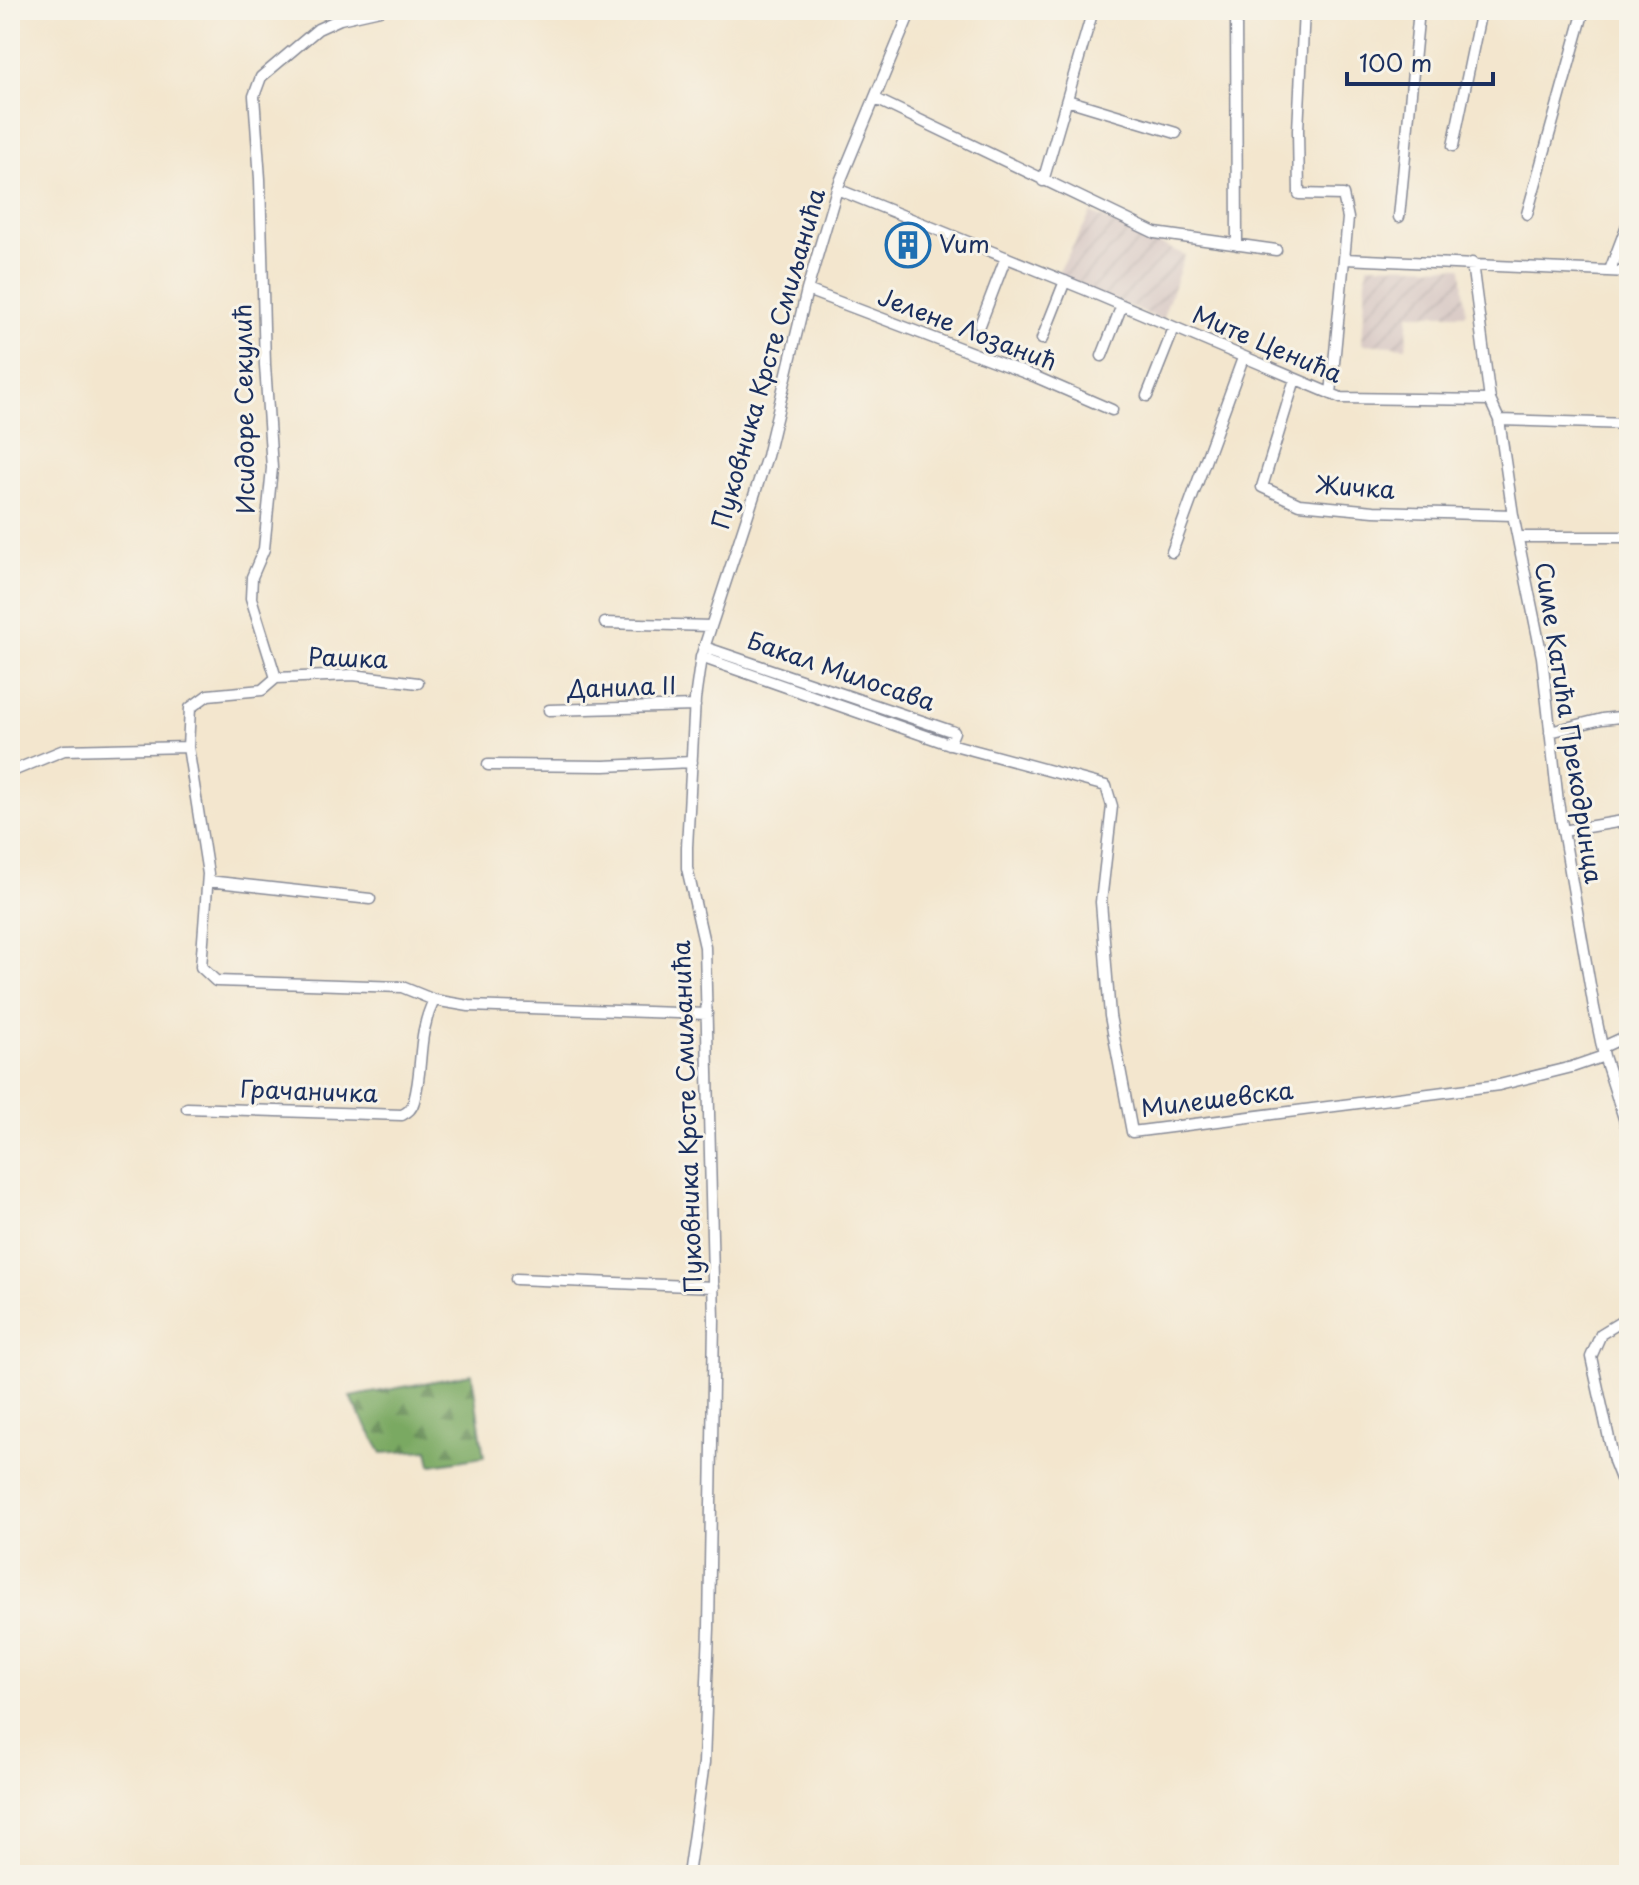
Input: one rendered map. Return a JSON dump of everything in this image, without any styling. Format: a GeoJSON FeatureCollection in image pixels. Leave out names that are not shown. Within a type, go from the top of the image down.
{"type":"FeatureCollection","features":[{"type":"Feature","properties":{"kind":"street","name":"Исидоре Секулић"},"geometry":{"type":"LineString","coordinates":[[276,678],[251,598],[252,577],[264,549],[272,468],[254,96],[261,77],[318,29],[340,19],[380,10]]}},
{"type":"Feature","properties":{"kind":"street","name":"Пуковника Крсте Смиљанића"},"geometry":{"type":"LineString","coordinates":[[688,1875],[704,1763],[714,1287],[705,947],[687,868],[695,706],[702,652],[767,456],[807,290],[837,189],[911,10]]}},
{"type":"Feature","properties":{"kind":"street"},"geometry":{"type":"LineString","coordinates":[[1043,181],[1093,10]]}},
{"type":"Feature","properties":{"kind":"street"},"geometry":{"type":"LineString","coordinates":[[1236,10],[1237,245]]}},
{"type":"Feature","properties":{"kind":"street"},"geometry":{"type":"LineString","coordinates":[[1304,10],[1298,130],[1299,194],[1343,195],[1348,218],[1331,394]]}},
{"type":"Feature","properties":{"kind":"street"},"geometry":{"type":"LineString","coordinates":[[1399,217],[1419,10]]}},
{"type":"Feature","properties":{"kind":"street"},"geometry":{"type":"LineString","coordinates":[[1453,146],[1481,10]]}},
{"type":"Feature","properties":{"kind":"street"},"geometry":{"type":"LineString","coordinates":[[1527,214],[1584,10]]}},
{"type":"Feature","properties":{"kind":"street"},"geometry":{"type":"LineString","coordinates":[[876,99],[1155,233],[1276,250]]}},
{"type":"Feature","properties":{"kind":"street"},"geometry":{"type":"LineString","coordinates":[[1067,100],[1176,133]]}},
{"type":"Feature","properties":{"kind":"street","name":"Мите Ценића"},"geometry":{"type":"LineString","coordinates":[[837,189],[1341,398],[1490,400]]}},
{"type":"Feature","properties":{"kind":"street"},"geometry":{"type":"LineString","coordinates":[[1610,270],[1629,220]]}},
{"type":"Feature","properties":{"kind":"street"},"geometry":{"type":"LineString","coordinates":[[980,325],[1006,257]]}},
{"type":"Feature","properties":{"kind":"street"},"geometry":{"type":"LineString","coordinates":[[1345,259],[1629,272]]}},
{"type":"Feature","properties":{"kind":"street","name":"Симе Катића Прекодринца"},"geometry":{"type":"LineString","coordinates":[[1472,263],[1490,400],[1499,420],[1513,515],[1542,657],[1563,831],[1604,1052],[1629,1134]]}},
{"type":"Feature","properties":{"kind":"street"},"geometry":{"type":"LineString","coordinates":[[1042,339],[1065,281]]}},
{"type":"Feature","properties":{"kind":"street","name":"Јелене Лозанић"},"geometry":{"type":"LineString","coordinates":[[807,290],[1024,372],[1112,410]]}},
{"type":"Feature","properties":{"kind":"street"},"geometry":{"type":"LineString","coordinates":[[1102,356],[1122,305]]}},
{"type":"Feature","properties":{"kind":"street","name":"Мите Ценића"},"geometry":{"type":"LineString","coordinates":[[1147,396],[1174,328]]}},
{"type":"Feature","properties":{"kind":"street"},"geometry":{"type":"LineString","coordinates":[[1172,552],[1243,358]]}},
{"type":"Feature","properties":{"kind":"street","name":"Жичка"},"geometry":{"type":"LineString","coordinates":[[1295,379],[1262,487],[1299,504],[1374,511],[1513,515]]}},
{"type":"Feature","properties":{"kind":"street"},"geometry":{"type":"LineString","coordinates":[[1499,420],[1629,424]]}},
{"type":"Feature","properties":{"kind":"street"},"geometry":{"type":"LineString","coordinates":[[1518,537],[1629,537]]}},
{"type":"Feature","properties":{"kind":"street"},"geometry":{"type":"LineString","coordinates":[[605,623],[710,626]]}},
{"type":"Feature","properties":{"kind":"street","name":"Бакал Милосава"},"geometry":{"type":"LineString","coordinates":[[702,652],[954,732],[949,744],[1106,786]]}},
{"type":"Feature","properties":{"kind":"street","name":"Рашка"},"geometry":{"type":"LineString","coordinates":[[276,678],[353,675],[418,683]]}},
{"type":"Feature","properties":{"kind":"street"},"geometry":{"type":"LineString","coordinates":[[276,678],[262,690],[208,695],[190,708],[188,747],[208,881],[201,967],[216,981],[402,987],[434,1000],[469,1006],[707,1014]]}},
{"type":"Feature","properties":{"kind":"street","name":"Данила II"},"geometry":{"type":"LineString","coordinates":[[549,710],[695,706]]}},
{"type":"Feature","properties":{"kind":"street"},"geometry":{"type":"LineString","coordinates":[[1550,732],[1602,719],[1629,716]]}},
{"type":"Feature","properties":{"kind":"street"},"geometry":{"type":"LineString","coordinates":[[10,772],[64,750],[188,747]]}},
{"type":"Feature","properties":{"kind":"street"},"geometry":{"type":"LineString","coordinates":[[488,765],[604,766],[692,762]]}},
{"type":"Feature","properties":{"kind":"street","name":"Милешевска"},"geometry":{"type":"LineString","coordinates":[[1106,786],[1112,806],[1101,902],[1110,1016],[1132,1132],[1499,1085],[1572,1067],[1604,1052]]}},
{"type":"Feature","properties":{"kind":"street"},"geometry":{"type":"LineString","coordinates":[[1563,831],[1629,820]]}},
{"type":"Feature","properties":{"kind":"street"},"geometry":{"type":"LineString","coordinates":[[208,881],[370,899]]}},
{"type":"Feature","properties":{"kind":"street","name":"Грачаничка"},"geometry":{"type":"LineString","coordinates":[[187,1108],[402,1115],[409,1112],[414,1101],[421,1038],[434,1000]]}},
{"type":"Feature","properties":{"kind":"street"},"geometry":{"type":"LineString","coordinates":[[1604,1052],[1629,1035]]}},
{"type":"Feature","properties":{"kind":"street"},"geometry":{"type":"LineString","coordinates":[[516,1279],[714,1287]]}},
{"type":"Feature","properties":{"kind":"street"},"geometry":{"type":"LineString","coordinates":[[1629,1317],[1601,1334],[1591,1357],[1614,1461],[1629,1499]]}},
{"type":"Feature","properties":{"kind":"shaded area"},"geometry":{"type":"Polygon","coordinates":[[[1091,213],[1185,255],[1162,320],[1056,277],[1091,213]]]}},
{"type":"Feature","properties":{"kind":"shaded area"},"geometry":{"type":"Polygon","coordinates":[[[1367,265],[1462,267],[1466,314],[1409,314],[1406,347],[1362,344],[1367,265]]]}},
{"type":"Feature","properties":{"kind":"green space"},"geometry":{"type":"Polygon","coordinates":[[[472,1374],[484,1457],[431,1465],[428,1450],[382,1453],[350,1397],[472,1374]]]}},
{"type":"Feature","properties":{"kind":"place","name":"Vum"},"geometry":{"type":"Point","coordinates":[908,245]}}]}
